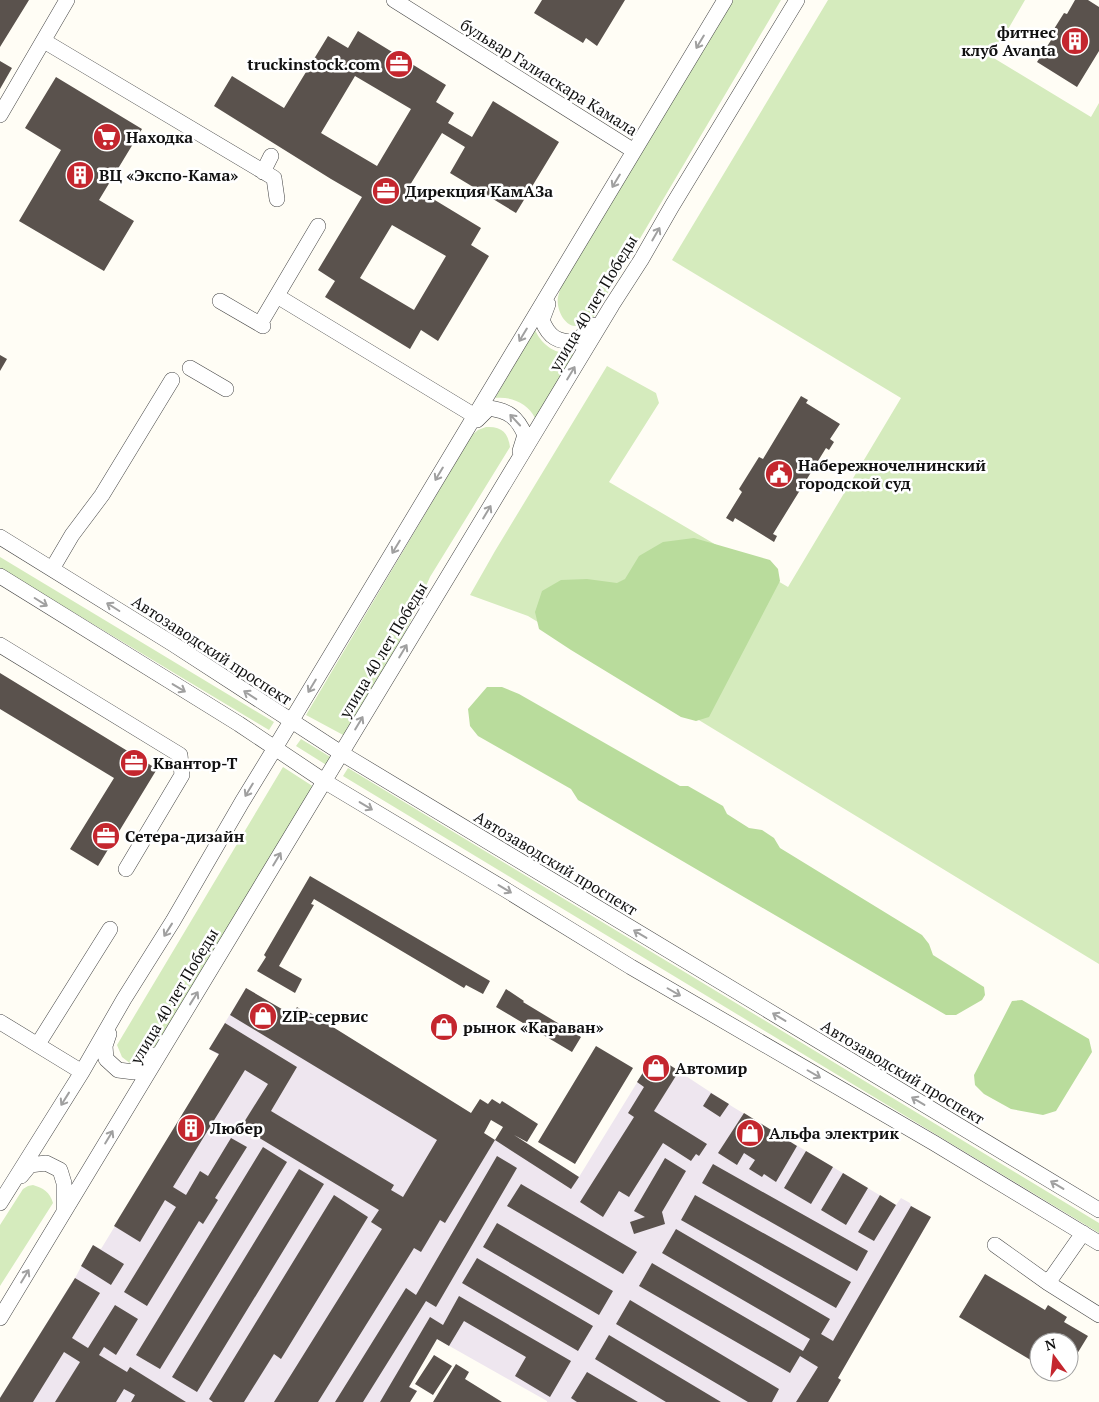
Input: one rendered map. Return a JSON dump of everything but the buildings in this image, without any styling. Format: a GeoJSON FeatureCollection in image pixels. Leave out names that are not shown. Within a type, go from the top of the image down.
{"type":"FeatureCollection","features":[{"type":"Feature","properties":{"kind":"street"},"geometry":{"type":"LineString","coordinates":[[0,115],[67,0]]}},
{"type":"Feature","properties":{"kind":"street","name":"бульвар Галиаскара Камала"},"geometry":{"type":"LineString","coordinates":[[394,0],[634,151]]}},
{"type":"Feature","properties":{"kind":"street"},"geometry":{"type":"LineString","coordinates":[[3,1199],[173,922],[242,802],[725,0]]}},
{"type":"Feature","properties":{"kind":"street","name":"улица 40 лет Победы"},"geometry":{"type":"LineString","coordinates":[[0,1318],[797,0]]}},
{"type":"Feature","properties":{"kind":"street"},"geometry":{"type":"LineString","coordinates":[[44,40],[274,178],[277,199]]}},
{"type":"Feature","properties":{"kind":"street"},"geometry":{"type":"LineString","coordinates":[[263,172],[272,156]]}},
{"type":"Feature","properties":{"kind":"street"},"geometry":{"type":"LineString","coordinates":[[220,301],[261,325],[318,226]]}},
{"type":"Feature","properties":{"kind":"street"},"geometry":{"type":"LineString","coordinates":[[560,274],[542,320],[546,330],[554,338],[565,342],[576,342],[612,305]]}},
{"type":"Feature","properties":{"kind":"street"},"geometry":{"type":"LineString","coordinates":[[277,296],[474,416]]}},
{"type":"Feature","properties":{"kind":"street"},"geometry":{"type":"LineString","coordinates":[[190,368],[226,389]]}},
{"type":"Feature","properties":{"kind":"street"},"geometry":{"type":"LineString","coordinates":[[52,568],[72,535],[102,495],[172,380]]}},
{"type":"Feature","properties":{"kind":"street"},"geometry":{"type":"LineString","coordinates":[[464,434],[489,408],[500,409],[511,415],[520,423],[525,435],[516,464]]}},
{"type":"Feature","properties":{"kind":"street","name":"Автозаводский проспект"},"geometry":{"type":"LineString","coordinates":[[0,537],[52,568],[341,753],[1099,1210]]}},
{"type":"Feature","properties":{"kind":"street"},"geometry":{"type":"LineString","coordinates":[[0,576],[238,724],[324,781],[631,967],[926,1138],[1099,1243]]}},
{"type":"Feature","properties":{"kind":"street"},"geometry":{"type":"LineString","coordinates":[[0,645],[180,755],[182,775],[126,869]]}},
{"type":"Feature","properties":{"kind":"street"},"geometry":{"type":"LineString","coordinates":[[38,1044],[110,929]]}},
{"type":"Feature","properties":{"kind":"street"},"geometry":{"type":"LineString","coordinates":[[113,1018],[106,1046],[106,1059],[118,1070],[134,1072],[162,1049]]}},
{"type":"Feature","properties":{"kind":"street"},"geometry":{"type":"LineString","coordinates":[[0,1022],[82,1072]]}},
{"type":"Feature","properties":{"kind":"street"},"geometry":{"type":"LineString","coordinates":[[3,1199],[30,1165],[46,1163],[60,1170],[64,1183],[64,1212]]}},
{"type":"Feature","properties":{"kind":"street"},"geometry":{"type":"LineString","coordinates":[[1048,1283],[1082,1233]]}},
{"type":"Feature","properties":{"kind":"street"},"geometry":{"type":"LineString","coordinates":[[994,1245],[1048,1283],[1099,1315]]}},
{"type":"Feature","properties":{"kind":"shaded area"},"geometry":{"type":"Polygon","coordinates":[[[246,988],[495,1140],[503,1128],[579,1177],[654,1055],[733,1107],[896,1205],[901,1198],[931,1217],[838,1378],[841,1380],[828,1402],[547,1402],[437,1339],[409,1386],[417,1391],[410,1402],[0,1402],[0,1398],[75,1278],[93,1245],[101,1249],[219,1055],[209,1049],[246,988]]]}},
{"type":"Feature","properties":{"kind":"green space"},"geometry":{"type":"Polygon","coordinates":[[[732,0],[781,0],[593,318],[580,326],[571,325],[561,315],[558,297],[574,256],[732,0]]]}},
{"type":"Feature","properties":{"kind":"green space"},"geometry":{"type":"Polygon","coordinates":[[[828,0],[1025,0],[992,57],[1091,117],[1099,103],[1099,964],[528,616],[470,595],[607,366],[656,393],[659,403],[609,482],[788,587],[901,398],[672,260],[828,0]]]}},
{"type":"Feature","properties":{"kind":"green space"},"geometry":{"type":"Polygon","coordinates":[[[535,330],[546,345],[561,353],[574,354],[535,418],[528,408],[512,399],[495,398],[535,330]]]}},
{"type":"Feature","properties":{"kind":"green space"},"geometry":{"type":"Polygon","coordinates":[[[486,427],[503,431],[508,437],[510,447],[430,577],[407,629],[345,736],[306,715],[472,435],[486,427]]]}},
{"type":"Feature","properties":{"kind":"green space"},"geometry":{"type":"Polygon","coordinates":[[[694,538],[770,560],[778,569],[780,581],[709,717],[696,721],[681,717],[539,629],[535,612],[542,591],[561,580],[587,579],[617,583],[625,579],[639,556],[663,542],[694,538]]]}},
{"type":"Feature","properties":{"kind":"green space"},"geometry":{"type":"Polygon","coordinates":[[[0,557],[274,722],[269,730],[0,568],[0,557]]]}},
{"type":"Feature","properties":{"kind":"green space"},"geometry":{"type":"Polygon","coordinates":[[[487,687],[502,687],[519,694],[680,786],[688,786],[723,806],[727,814],[749,828],[762,830],[774,838],[780,848],[922,935],[929,944],[933,955],[984,987],[985,995],[982,1000],[956,1015],[946,1015],[578,800],[571,789],[478,736],[470,726],[468,709],[487,687]]]}},
{"type":"Feature","properties":{"kind":"green space"},"geometry":{"type":"Polygon","coordinates":[[[301,739],[332,758],[328,766],[296,746],[301,739]]]}},
{"type":"Feature","properties":{"kind":"green space"},"geometry":{"type":"Polygon","coordinates":[[[283,767],[314,787],[152,1052],[139,1063],[131,1064],[122,1057],[117,1045],[283,767]]]}},
{"type":"Feature","properties":{"kind":"green space"},"geometry":{"type":"Polygon","coordinates":[[[348,768],[1099,1223],[1099,1233],[343,776],[348,768]]]}},
{"type":"Feature","properties":{"kind":"green space"},"geometry":{"type":"Polygon","coordinates":[[[1022,1000],[1089,1039],[1092,1052],[1056,1111],[1043,1115],[1011,1109],[984,1094],[975,1085],[974,1075],[1012,1001],[1022,1000]]]}},
{"type":"Feature","properties":{"kind":"green space"},"geometry":{"type":"Polygon","coordinates":[[[33,1185],[46,1191],[53,1203],[0,1286],[0,1225],[23,1189],[33,1185]]]}},
{"type":"Feature","properties":{"kind":"place","name":"фитнес клуб Avanta"},"geometry":{"type":"Point","coordinates":[1075,41]}},
{"type":"Feature","properties":{"kind":"place","name":"truckinstock.com"},"geometry":{"type":"Point","coordinates":[399,64]}},
{"type":"Feature","properties":{"kind":"place","name":"Находка"},"geometry":{"type":"Point","coordinates":[107,137]}},
{"type":"Feature","properties":{"kind":"place","name":"ВЦ «Экспо-Кама»"},"geometry":{"type":"Point","coordinates":[80,175]}},
{"type":"Feature","properties":{"kind":"place","name":"Дирекция КамАЗа"},"geometry":{"type":"Point","coordinates":[386,191]}},
{"type":"Feature","properties":{"kind":"place","name":"Набережночелнинский городской суд"},"geometry":{"type":"Point","coordinates":[779,474]}},
{"type":"Feature","properties":{"kind":"place","name":"Квантор-Т"},"geometry":{"type":"Point","coordinates":[134,763]}},
{"type":"Feature","properties":{"kind":"place","name":"Сетера-дизайн"},"geometry":{"type":"Point","coordinates":[106,836]}},
{"type":"Feature","properties":{"kind":"place","name":"ZIP-сервис"},"geometry":{"type":"Point","coordinates":[263,1016]}},
{"type":"Feature","properties":{"kind":"place","name":"рынок «Караван»"},"geometry":{"type":"Point","coordinates":[444,1027]}},
{"type":"Feature","properties":{"kind":"place","name":"Автомир"},"geometry":{"type":"Point","coordinates":[656,1068]}},
{"type":"Feature","properties":{"kind":"place","name":"Любер"},"geometry":{"type":"Point","coordinates":[191,1128]}},
{"type":"Feature","properties":{"kind":"place","name":"Альфа электрик"},"geometry":{"type":"Point","coordinates":[750,1133]}}]}
